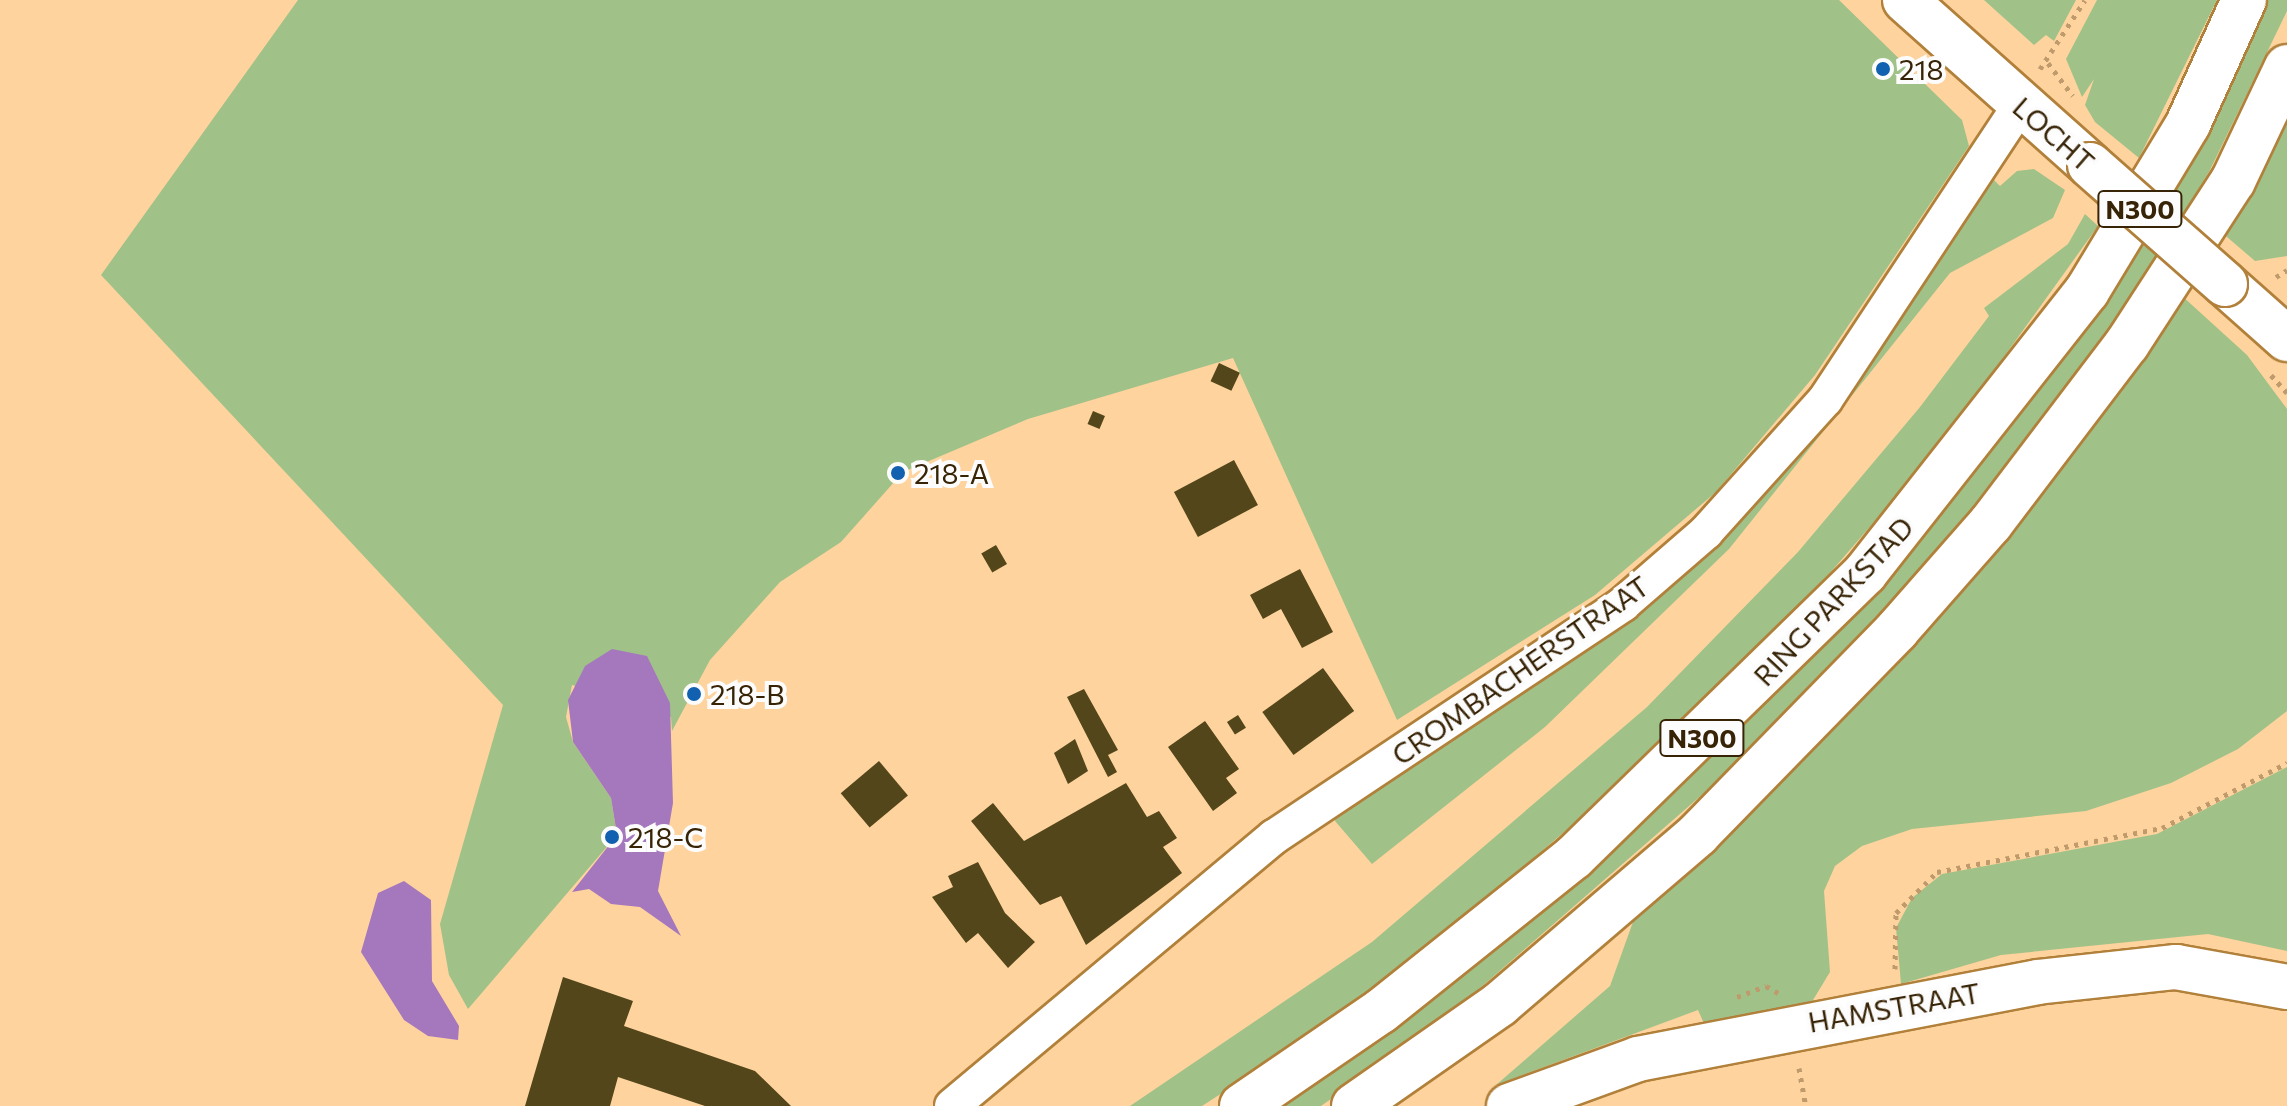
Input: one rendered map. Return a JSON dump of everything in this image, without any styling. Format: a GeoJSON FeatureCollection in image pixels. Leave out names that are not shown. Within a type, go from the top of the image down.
{"type":"FeatureCollection","features":[{"type":"Feature","properties":{"kind":"main road","name":"RING PARKSTAD"},"geometry":{"type":"LineString","coordinates":[[1242,1106],[1381,1011],[1574,857],[1865,573],[2087,291],[2188,124],[2244,0]]}},
{"type":"Feature","properties":{"kind":"main road","name":"LOCHT"},"geometry":{"type":"LineString","coordinates":[[1918,11],[2287,339]]}},
{"type":"Feature","properties":{"kind":"main road","name":"N300"},"geometry":{"type":"LineString","coordinates":[[1354,1106],[1500,1004],[1698,834],[1897,630],[1991,523],[2127,344],[2233,181],[2287,67]]}},
{"type":"Feature","properties":{"kind":"main road","name":"HAMSTRAAT"},"geometry":{"type":"LineString","coordinates":[[1509,1106],[1638,1059],[1902,1005],[2146,967],[2207,969],[2287,987]]}},
{"type":"Feature","properties":{"kind":"street","name":"CROMBACHERSTRAAT"},"geometry":{"type":"LineString","coordinates":[[952,1106],[1274,837],[1623,604],[1706,532],[1825,400],[2021,104]]}},
{"type":"Feature","properties":{"kind":"path"},"geometry":{"type":"LineString","coordinates":[[2048,63],[2085,0]]}},
{"type":"Feature","properties":{"kind":"path"},"geometry":{"type":"LineString","coordinates":[[1902,1005],[1891,933],[1896,913],[1937,872],[2127,839],[2215,806],[2287,763]]}},
{"type":"Feature","properties":{"kind":"green space"},"geometry":{"type":"Polygon","coordinates":[[[298,0],[1839,0],[1962,120],[1969,146],[1815,375],[1716,492],[1595,595],[1397,720],[1233,358],[1028,419],[903,472],[841,542],[780,582],[710,660],[672,731],[671,717],[572,685],[566,717],[573,742],[611,798],[617,835],[468,1009],[449,975],[440,924],[503,705],[101,275],[298,0]]]}},
{"type":"Feature","properties":{"kind":"green space"},"geometry":{"type":"Polygon","coordinates":[[[1984,0],[2076,0],[2054,41],[2046,35],[2034,45],[1984,0]]]}},
{"type":"Feature","properties":{"kind":"green space"},"geometry":{"type":"Polygon","coordinates":[[[2097,0],[2217,0],[2139,158],[2095,122],[2085,105],[2094,79],[2082,97],[2066,59],[2097,0]]]}},
{"type":"Feature","properties":{"kind":"green space"},"geometry":{"type":"Polygon","coordinates":[[[2258,0],[2287,0],[2287,11],[2210,170],[2151,269],[2008,469],[1920,573],[1766,739],[1448,1016],[1321,1106],[1270,1106],[1922,523],[2258,0]]]}},
{"type":"Feature","properties":{"kind":"green space"},"geometry":{"type":"Polygon","coordinates":[[[2287,109],[2287,256],[2255,261],[2220,231],[2287,109]]]}},
{"type":"Feature","properties":{"kind":"green space"},"geometry":{"type":"Polygon","coordinates":[[[2034,169],[2065,190],[2053,218],[1950,273],[1729,549],[1545,727],[1372,864],[1335,821],[1339,807],[1638,608],[1907,302],[1993,179],[2000,186],[2017,171],[2034,169]]]}},
{"type":"Feature","properties":{"kind":"green space"},"geometry":{"type":"Polygon","coordinates":[[[2085,214],[2098,226],[1940,446],[1816,589],[1643,764],[1455,926],[1278,1057],[1202,1106],[1130,1106],[1372,942],[1647,707],[1798,552],[1920,407],[1989,316],[1984,308],[2068,244],[2085,214]]]}},
{"type":"Feature","properties":{"kind":"green space"},"geometry":{"type":"Polygon","coordinates":[[[2181,295],[2247,355],[2287,409],[2287,711],[2238,749],[2171,783],[2086,811],[1912,829],[1862,846],[1835,866],[1824,891],[1830,972],[1810,1005],[1706,1028],[1698,1010],[1496,1085],[1610,986],[1638,908],[2181,295]]]}},
{"type":"Feature","properties":{"kind":"green space"},"geometry":{"type":"Polygon","coordinates":[[[2287,767],[2287,951],[2208,934],[2001,955],[1901,984],[1896,928],[1912,898],[1942,874],[2157,834],[2287,767]]]}},
{"type":"Feature","properties":{"kind":"shaded area"},"geometry":{"type":"Polygon","coordinates":[[[612,649],[647,656],[670,703],[673,803],[658,891],[681,936],[640,907],[611,904],[589,889],[572,892],[617,835],[611,798],[573,742],[568,700],[585,666],[612,649]]]}},
{"type":"Feature","properties":{"kind":"shaded area"},"geometry":{"type":"Polygon","coordinates":[[[404,881],[431,900],[432,981],[459,1026],[458,1040],[428,1036],[404,1020],[361,952],[378,893],[404,881]]]}},
{"type":"Feature","properties":{"kind":"building"},"geometry":{"type":"Polygon","coordinates":[[[1219,363],[1240,373],[1231,391],[1211,381],[1219,363]]]}},
{"type":"Feature","properties":{"kind":"building"},"geometry":{"type":"Polygon","coordinates":[[[1093,411],[1105,416],[1099,429],[1088,424],[1093,411]]]}},
{"type":"Feature","properties":{"kind":"building"},"geometry":{"type":"Polygon","coordinates":[[[1234,460],[1258,505],[1198,537],[1174,492],[1234,460]]]}},
{"type":"Feature","properties":{"kind":"building"},"geometry":{"type":"Polygon","coordinates":[[[996,545],[1007,564],[992,573],[981,554],[996,545]]]}},
{"type":"Feature","properties":{"kind":"building"},"geometry":{"type":"Polygon","coordinates":[[[1300,569],[1333,632],[1302,648],[1281,609],[1263,619],[1250,595],[1300,569]]]}},
{"type":"Feature","properties":{"kind":"building"},"geometry":{"type":"Polygon","coordinates":[[[1323,668],[1354,711],[1293,755],[1262,712],[1323,668]]]}},
{"type":"Feature","properties":{"kind":"building"},"geometry":{"type":"Polygon","coordinates":[[[1084,689],[1118,750],[1108,755],[1117,772],[1108,777],[1067,697],[1084,689]]]}},
{"type":"Feature","properties":{"kind":"building"},"geometry":{"type":"Polygon","coordinates":[[[1238,715],[1246,728],[1235,735],[1227,722],[1238,715]]]}},
{"type":"Feature","properties":{"kind":"building"},"geometry":{"type":"Polygon","coordinates":[[[1205,721],[1239,769],[1226,778],[1237,793],[1213,811],[1168,747],[1205,721]]]}},
{"type":"Feature","properties":{"kind":"building"},"geometry":{"type":"Polygon","coordinates":[[[1075,739],[1088,771],[1068,784],[1054,753],[1075,739]]]}},
{"type":"Feature","properties":{"kind":"building"},"geometry":{"type":"Polygon","coordinates":[[[879,761],[908,795],[870,828],[841,793],[879,761]]]}},
{"type":"Feature","properties":{"kind":"building"},"geometry":{"type":"Polygon","coordinates":[[[1126,783],[1147,817],[1159,811],[1177,838],[1163,847],[1182,873],[1086,945],[1061,896],[1040,905],[971,821],[993,803],[1024,841],[1126,783]]]}},
{"type":"Feature","properties":{"kind":"building"},"geometry":{"type":"Polygon","coordinates":[[[978,862],[1005,913],[1035,942],[1008,968],[978,933],[966,943],[932,897],[953,887],[948,876],[978,862]]]}},
{"type":"Feature","properties":{"kind":"building"},"geometry":{"type":"Polygon","coordinates":[[[563,977],[633,1001],[624,1026],[755,1071],[791,1106],[705,1106],[618,1077],[610,1106],[525,1106],[563,977]]]}},
{"type":"Feature","properties":{"kind":"place","name":"218"},"geometry":{"type":"Point","coordinates":[1883,69]}},
{"type":"Feature","properties":{"kind":"place","name":"218-A"},"geometry":{"type":"Point","coordinates":[898,473]}},
{"type":"Feature","properties":{"kind":"place","name":"218-B"},"geometry":{"type":"Point","coordinates":[694,694]}},
{"type":"Feature","properties":{"kind":"place","name":"218-C"},"geometry":{"type":"Point","coordinates":[612,837]}}]}
